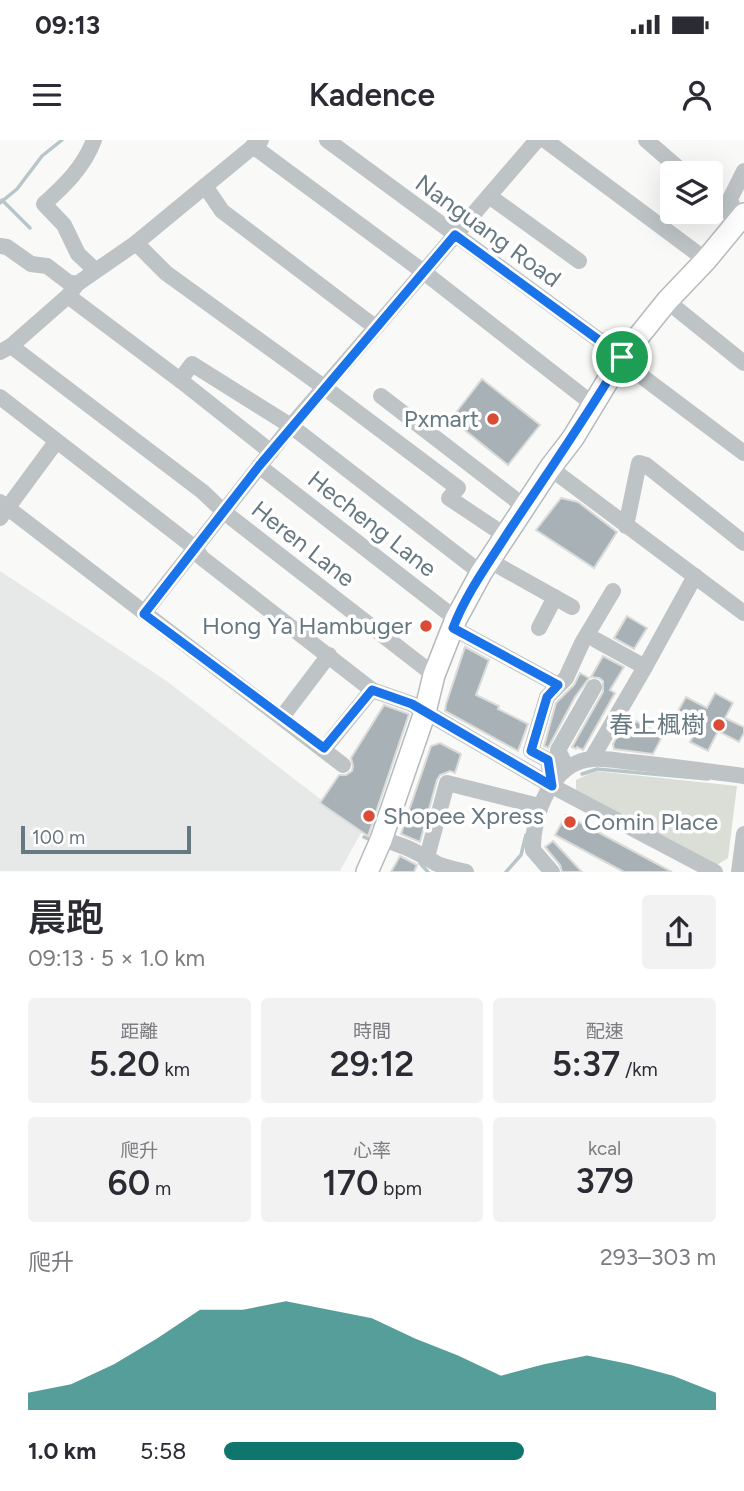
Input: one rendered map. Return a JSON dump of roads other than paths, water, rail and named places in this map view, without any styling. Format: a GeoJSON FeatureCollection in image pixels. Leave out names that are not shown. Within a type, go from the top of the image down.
{"type":"FeatureCollection","features":[{"type":"Feature","properties":{"kind":"main road"},"geometry":{"type":"LineString","coordinates":[[367,872],[425,712],[434,675],[455,624],[485,567],[594,405],[622,357],[667,301],[742,220]]}},
{"type":"Feature","properties":{"kind":"street"},"geometry":{"type":"LineString","coordinates":[[94,140],[74,174],[44,204],[64,225],[78,254],[96,270]]}},
{"type":"Feature","properties":{"kind":"street","name":"Nanguang Road"},"geometry":{"type":"LineString","coordinates":[[327,140],[622,357],[643,378],[744,453]]}},
{"type":"Feature","properties":{"kind":"street"},"geometry":{"type":"LineString","coordinates":[[144,614],[292,426],[537,140]]}},
{"type":"Feature","properties":{"kind":"street"},"geometry":{"type":"LineString","coordinates":[[545,140],[706,260]]}},
{"type":"Feature","properties":{"kind":"street"},"geometry":{"type":"LineString","coordinates":[[646,140],[670,161]]}},
{"type":"Feature","properties":{"kind":"street"},"geometry":{"type":"LineString","coordinates":[[5,349],[96,270],[136,243],[257,143],[594,405]]}},
{"type":"Feature","properties":{"kind":"street"},"geometry":{"type":"LineString","coordinates":[[742,220],[730,200],[744,172]]}},
{"type":"Feature","properties":{"kind":"street"},"geometry":{"type":"LineString","coordinates":[[205,186],[222,211],[375,327]]}},
{"type":"Feature","properties":{"kind":"street"},"geometry":{"type":"LineString","coordinates":[[489,196],[579,261]]}},
{"type":"Feature","properties":{"kind":"street"},"geometry":{"type":"LineString","coordinates":[[723,206],[742,220]]}},
{"type":"Feature","properties":{"kind":"street"},"geometry":{"type":"LineString","coordinates":[[136,243],[166,273],[458,488],[449,498],[506,536]]}},
{"type":"Feature","properties":{"kind":"street"},"geometry":{"type":"LineString","coordinates":[[0,246],[7,247],[31,264],[47,266],[180,380],[271,452]]}},
{"type":"Feature","properties":{"kind":"street"},"geometry":{"type":"LineString","coordinates":[[667,301],[744,363]]}},
{"type":"Feature","properties":{"kind":"street","name":"Heren Lane"},"geometry":{"type":"LineString","coordinates":[[5,349],[203,492],[224,512],[434,675]]}},
{"type":"Feature","properties":{"kind":"street"},"geometry":{"type":"LineString","coordinates":[[180,380],[192,364],[292,426],[485,567],[572,607]]}},
{"type":"Feature","properties":{"kind":"street"},"geometry":{"type":"LineString","coordinates":[[0,397],[372,690],[412,704],[552,786],[715,872]]}},
{"type":"Feature","properties":{"kind":"street"},"geometry":{"type":"LineString","coordinates":[[381,397],[525,508]]}},
{"type":"Feature","properties":{"kind":"street"},"geometry":{"type":"LineString","coordinates":[[56,442],[3,509],[324,748],[343,765]]}},
{"type":"Feature","properties":{"kind":"street"},"geometry":{"type":"LineString","coordinates":[[626,526],[639,463],[646,465],[744,542]]}},
{"type":"Feature","properties":{"kind":"street","name":"Hecheng Lane"},"geometry":{"type":"LineString","coordinates":[[259,466],[455,624],[558,685]]}},
{"type":"Feature","properties":{"kind":"street"},"geometry":{"type":"LineString","coordinates":[[550,468],[744,613]]}},
{"type":"Feature","properties":{"kind":"street"},"geometry":{"type":"LineString","coordinates":[[592,758],[695,576]]}},
{"type":"Feature","properties":{"kind":"street"},"geometry":{"type":"LineString","coordinates":[[552,786],[548,760],[531,751],[547,697],[566,678],[582,643],[613,591]]}},
{"type":"Feature","properties":{"kind":"street"},"geometry":{"type":"LineString","coordinates":[[539,628],[555,597]]}},
{"type":"Feature","properties":{"kind":"street"},"geometry":{"type":"LineString","coordinates":[[596,640],[645,667]]}},
{"type":"Feature","properties":{"kind":"street"},"geometry":{"type":"LineString","coordinates":[[282,717],[329,655]]}},
{"type":"Feature","properties":{"kind":"street"},"geometry":{"type":"LineString","coordinates":[[567,768],[558,750],[594,687]]}},
{"type":"Feature","properties":{"kind":"street"},"geometry":{"type":"LineString","coordinates":[[324,748],[372,690]]}},
{"type":"Feature","properties":{"kind":"street"},"geometry":{"type":"LineString","coordinates":[[552,872],[533,850],[539,806],[567,768],[592,758],[744,776]]}},
{"type":"Feature","properties":{"kind":"street"},"geometry":{"type":"LineString","coordinates":[[427,857],[447,783],[539,806]]}},
{"type":"Feature","properties":{"kind":"street"},"geometry":{"type":"LineString","coordinates":[[738,872],[744,834]]}},
{"type":"Feature","properties":{"kind":"street"},"geometry":{"type":"LineString","coordinates":[[379,839],[397,842],[435,864],[466,872]]}},
{"type":"Feature","properties":{"kind":"waterway"},"geometry":{"type":"LineString","coordinates":[[0,203],[17,189],[42,156],[62,140]]}},
{"type":"Feature","properties":{"kind":"waterway"},"geometry":{"type":"LineString","coordinates":[[2,200],[30,228]]}},
{"type":"Feature","properties":{"kind":"waterway"},"geometry":{"type":"LineString","coordinates":[[582,774],[597,769],[708,779]]}},
{"type":"Feature","properties":{"kind":"waterway"},"geometry":{"type":"LineString","coordinates":[[506,872],[521,855],[526,835]]}},
{"type":"Feature","properties":{"kind":"waterway"},"geometry":{"type":"LineString","coordinates":[[364,837],[372,840]]}},
{"type":"Feature","properties":{"kind":"waterway"},"geometry":{"type":"LineString","coordinates":[[420,863],[428,872]]}},
{"type":"Feature","properties":{"kind":"place","name":"Pxmart"},"geometry":{"type":"Point","coordinates":[493,419]}},
{"type":"Feature","properties":{"kind":"place","name":"Hong Ya Hambuger"},"geometry":{"type":"Point","coordinates":[426,626]}},
{"type":"Feature","properties":{"kind":"place","name":"春上楓樹"},"geometry":{"type":"Point","coordinates":[719,725]}},
{"type":"Feature","properties":{"kind":"place","name":"Shopee Xpress"},"geometry":{"type":"Point","coordinates":[369,816]}},
{"type":"Feature","properties":{"kind":"place","name":"Comin Place"},"geometry":{"type":"Point","coordinates":[570,822]}}]}
